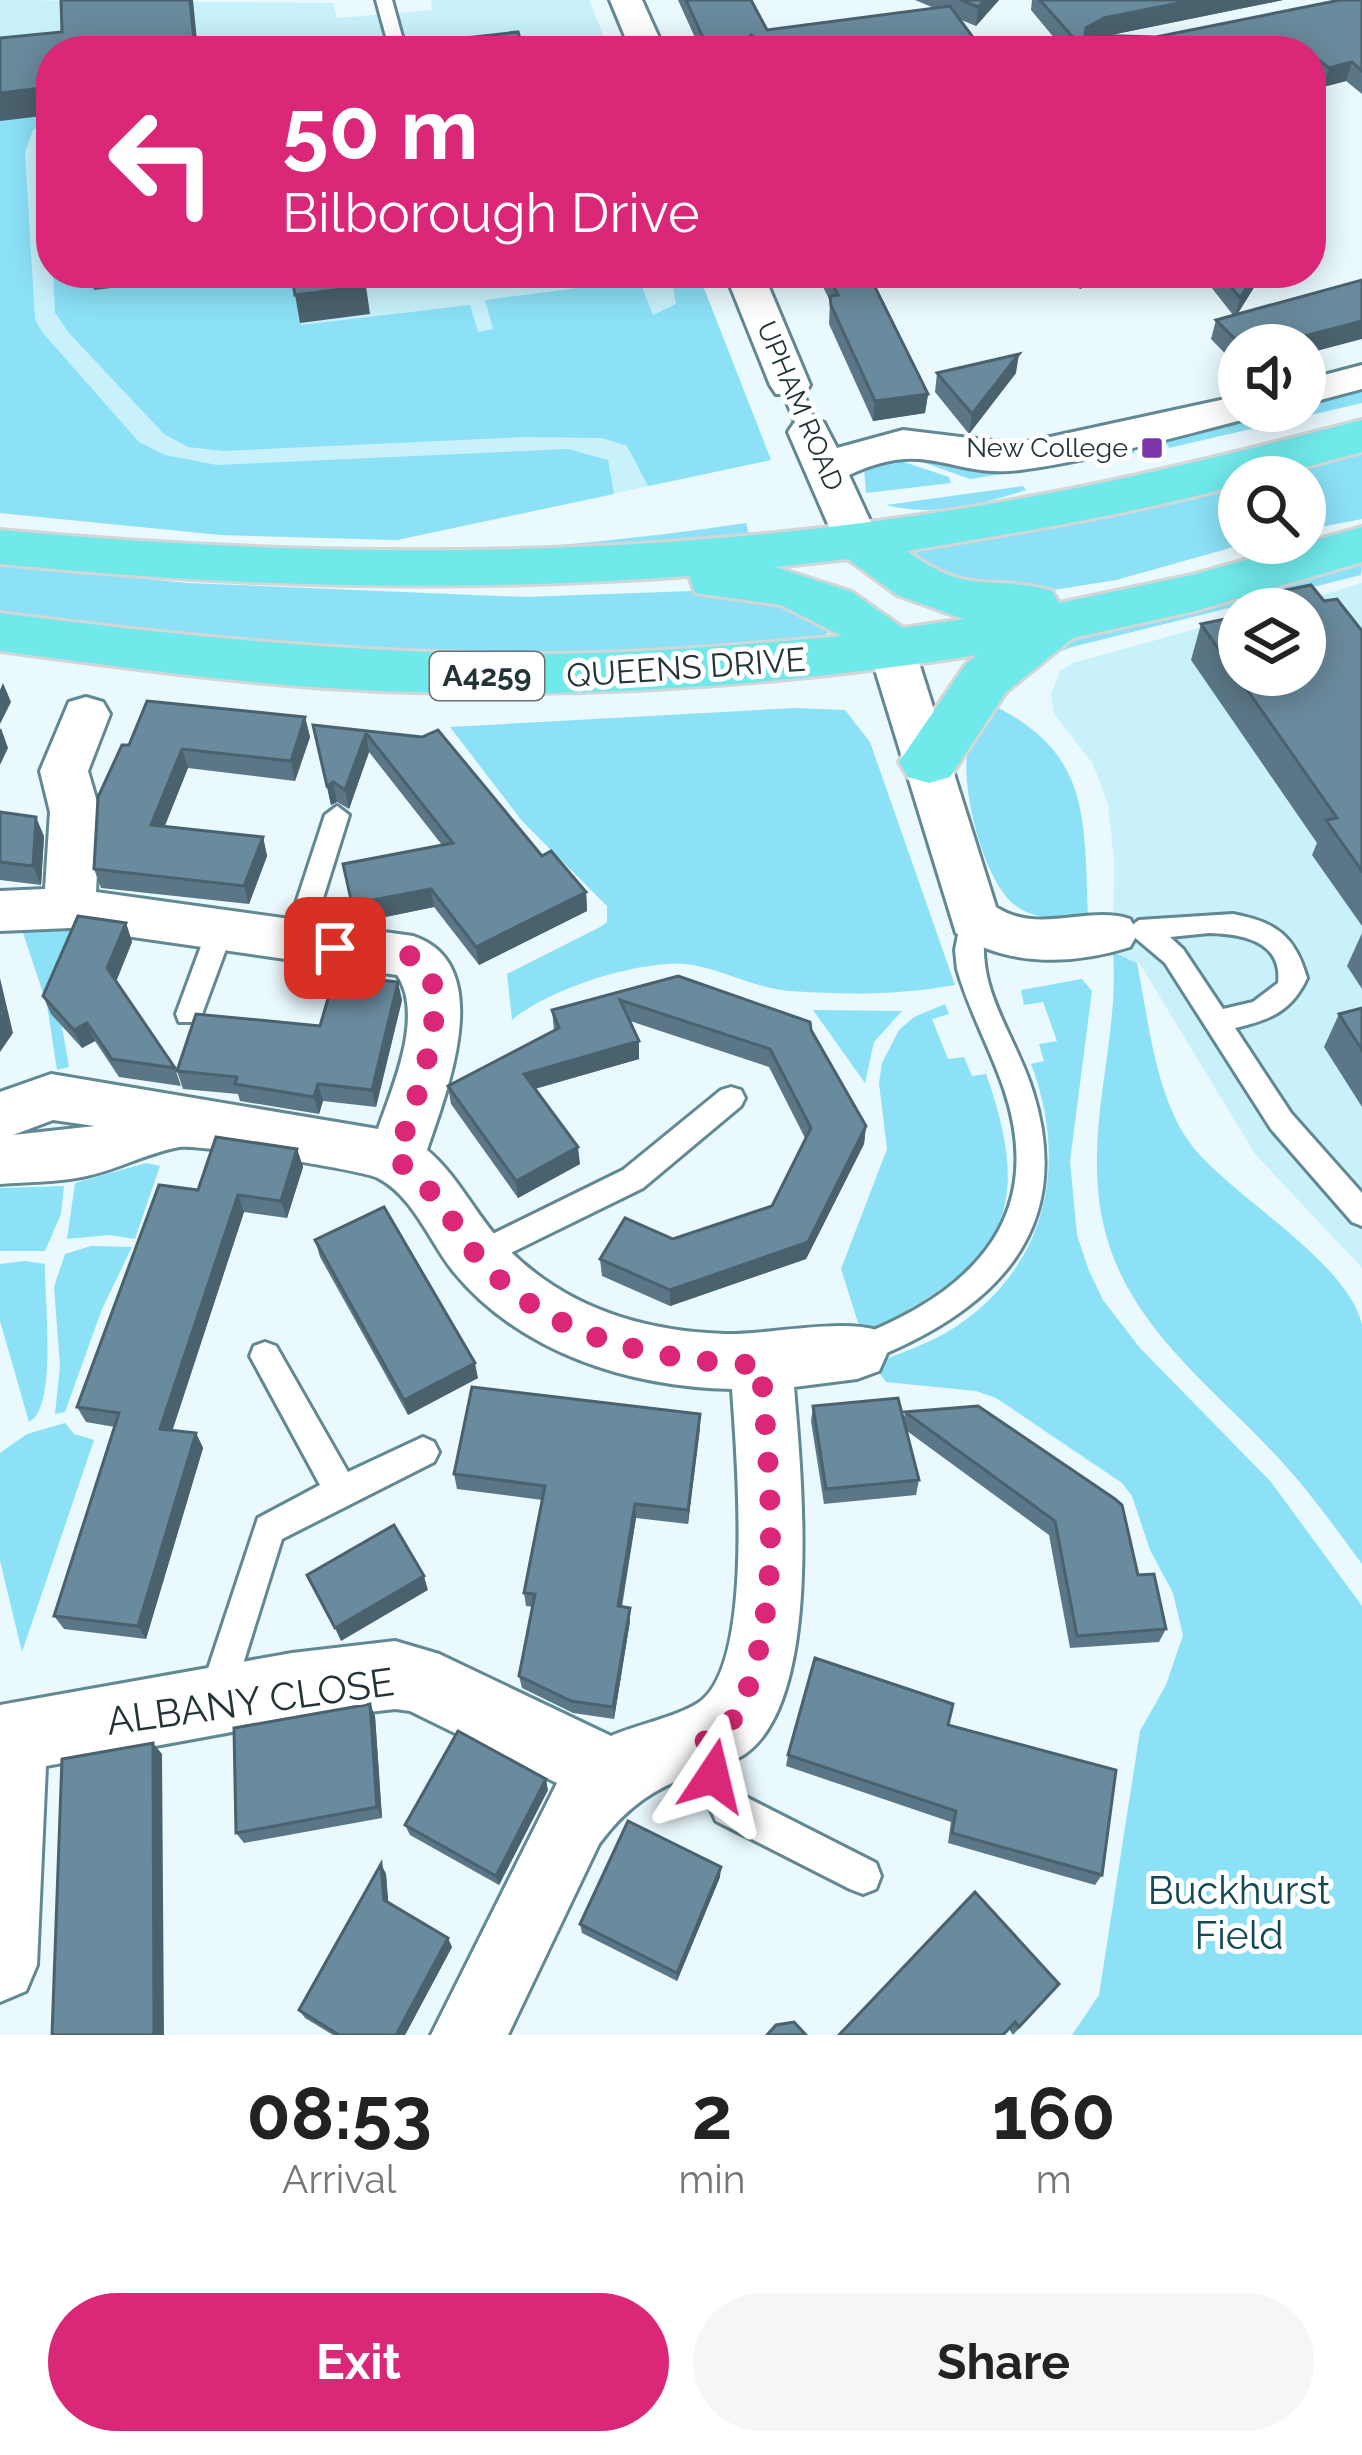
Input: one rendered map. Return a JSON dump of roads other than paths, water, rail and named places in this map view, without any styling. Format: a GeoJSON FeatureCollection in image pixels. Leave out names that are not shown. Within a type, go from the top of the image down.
{"type":"FeatureCollection","features":[{"type":"Feature","properties":{"kind":"main road"},"geometry":{"type":"LineString","coordinates":[[513,570],[856,538],[1094,501],[1362,436]]}},
{"type":"Feature","properties":{"kind":"main road"},"geometry":{"type":"LineString","coordinates":[[856,538],[916,586],[956,601],[1021,605],[1078,596],[1178,597]]}},
{"type":"Feature","properties":{"kind":"main road"},"geometry":{"type":"LineString","coordinates":[[856,538],[892,650]]}},
{"type":"Feature","properties":{"kind":"main road","name":"QUEENS DRIVE"},"geometry":{"type":"LineString","coordinates":[[0,632],[250,664],[429,675],[648,675],[892,650],[1064,622],[1178,597],[1362,544]]}},
{"type":"Feature","properties":{"kind":"main road"},"geometry":{"type":"LineString","coordinates":[[0,547],[239,568],[513,570],[626,582],[768,583],[819,596],[849,610],[892,650]]}},
{"type":"Feature","properties":{"kind":"main road"},"geometry":{"type":"LineString","coordinates":[[929,762],[986,678],[1039,634],[1064,622]]}},
{"type":"Feature","properties":{"kind":"street"},"geometry":{"type":"LineString","coordinates":[[626,0],[642,36]]}},
{"type":"Feature","properties":{"kind":"street","name":"UPHAM ROAD"},"geometry":{"type":"LineString","coordinates":[[750,288],[790,385]]}},
{"type":"Feature","properties":{"kind":"street"},"geometry":{"type":"LineString","coordinates":[[1326,386],[1362,377]]}},
{"type":"Feature","properties":{"kind":"street"},"geometry":{"type":"LineString","coordinates":[[818,451],[901,444],[991,459],[1018,457],[1218,413]]}},
{"type":"Feature","properties":{"kind":"street","name":"UPHAM ROAD"},"geometry":{"type":"LineString","coordinates":[[818,451],[856,538]]}},
{"type":"Feature","properties":{"kind":"street"},"geometry":{"type":"LineString","coordinates":[[892,650],[974,919],[985,928],[1019,938],[1129,932]]}},
{"type":"Feature","properties":{"kind":"street"},"geometry":{"type":"LineString","coordinates":[[70,908],[75,812],[64,771],[86,714]]}},
{"type":"Feature","properties":{"kind":"street"},"geometry":{"type":"LineString","coordinates":[[0,911],[70,908],[296,943],[402,954],[423,964],[433,978],[431,1034],[396,1158]]}},
{"type":"Feature","properties":{"kind":"street"},"geometry":{"type":"LineString","coordinates":[[0,1116],[51,1097],[70,1097],[184,1123],[351,1145],[396,1158],[440,1202],[476,1256],[517,1296],[591,1336],[644,1353],[761,1365],[857,1351]]}},
{"type":"Feature","properties":{"kind":"street"},"geometry":{"type":"LineString","coordinates":[[0,1160],[84,1154],[184,1123]]}},
{"type":"Feature","properties":{"kind":"street"},"geometry":{"type":"LineString","coordinates":[[469,2035],[574,1819],[611,1772],[704,1736],[737,1717],[757,1658],[769,1600],[771,1484],[761,1365]]}},
{"type":"Feature","properties":{"kind":"street","name":"ALBANY CLOSE"},"geometry":{"type":"LineString","coordinates":[[0,1965],[6,1740],[215,1700],[395,1675],[415,1678],[611,1772]]}},
{"type":"Feature","properties":{"kind":"lane"},"geometry":{"type":"LineString","coordinates":[[384,0],[394,36]]}},
{"type":"Feature","properties":{"kind":"lane","name":"UPHAM ROAD"},"geometry":{"type":"LineString","coordinates":[[790,385],[818,451]]}},
{"type":"Feature","properties":{"kind":"lane"},"geometry":{"type":"LineString","coordinates":[[296,943],[337,815]]}},
{"type":"Feature","properties":{"kind":"lane"},"geometry":{"type":"LineString","coordinates":[[857,1351],[917,1330],[950,1309],[1000,1261],[1019,1226],[1031,1159],[1028,1124],[968,960],[974,919]]}},
{"type":"Feature","properties":{"kind":"lane"},"geometry":{"type":"LineString","coordinates":[[1129,932],[1237,924],[1261,929],[1283,944],[1294,978],[1283,1000],[1214,1021]]}},
{"type":"Feature","properties":{"kind":"lane"},"geometry":{"type":"LineString","coordinates":[[189,1014],[220,930]]}},
{"type":"Feature","properties":{"kind":"lane"},"geometry":{"type":"LineString","coordinates":[[1129,932],[1174,956],[1281,1121],[1362,1213]]}},
{"type":"Feature","properties":{"kind":"lane"},"geometry":{"type":"LineString","coordinates":[[476,1256],[633,1179],[731,1098]]}},
{"type":"Feature","properties":{"kind":"lane"},"geometry":{"type":"LineString","coordinates":[[265,1356],[341,1491]]}},
{"type":"Feature","properties":{"kind":"lane"},"geometry":{"type":"LineString","coordinates":[[215,1700],[269,1529],[423,1453]]}},
{"type":"Feature","properties":{"kind":"lane"},"geometry":{"type":"LineString","coordinates":[[704,1736],[713,1776],[728,1808],[863,1876]]}},
{"type":"Feature","properties":{"kind":"place","name":"New College"},"geometry":{"type":"Point","coordinates":[1152,448]}},
{"type":"Feature","properties":{"kind":"park label","name":"Buckhurst Field"},"geometry":{"type":"Point","coordinates":[1239,1912]}}]}
